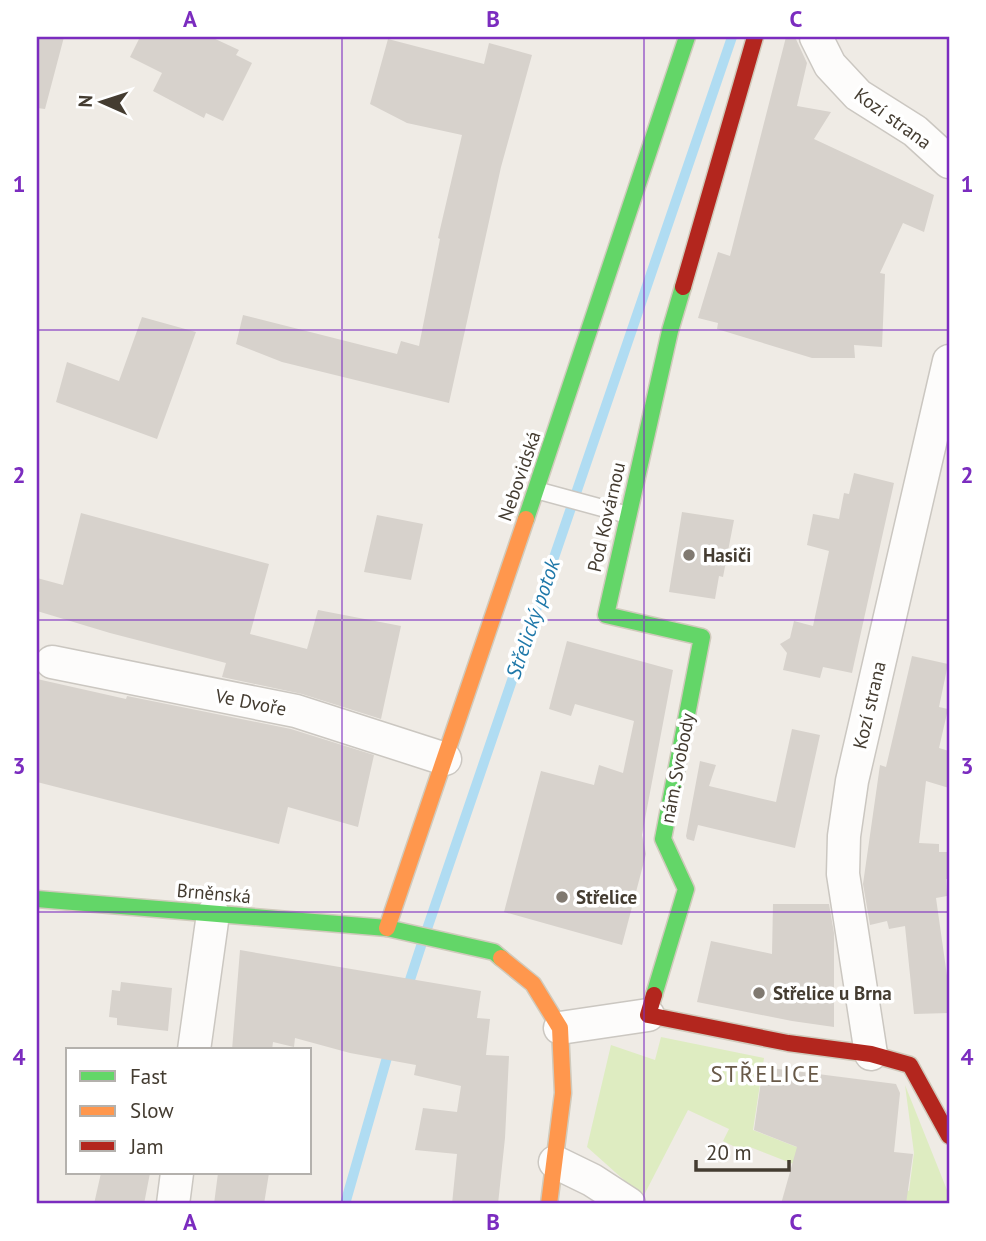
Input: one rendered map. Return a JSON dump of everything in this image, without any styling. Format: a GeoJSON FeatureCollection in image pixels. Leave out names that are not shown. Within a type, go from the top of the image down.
{"type":"FeatureCollection","features":[{"type":"Feature","properties":{"kind":"street","name":"Nebovidská"},"geometry":{"type":"LineString","coordinates":[[387,928],[600,306],[687,37]]}},
{"type":"Feature","properties":{"kind":"street","name":"Pod Kovárnou"},"geometry":{"type":"LineString","coordinates":[[702,637],[606,615],[670,331],[755,37]]}},
{"type":"Feature","properties":{"kind":"street","name":"Kozí strana"},"geometry":{"type":"LineString","coordinates":[[816,37],[830,65],[858,95],[915,131],[949,162]]}},
{"type":"Feature","properties":{"kind":"street","name":"Kozí strana"},"geometry":{"type":"LineString","coordinates":[[871,1054],[843,874],[844,836],[852,780],[949,361]]}},
{"type":"Feature","properties":{"kind":"street","name":"nám. Svobody"},"geometry":{"type":"LineString","coordinates":[[648,1015],[685,890],[663,839],[702,637]]}},
{"type":"Feature","properties":{"kind":"street","name":"Ve Dvoře"},"geometry":{"type":"LineString","coordinates":[[52,662],[296,711],[445,758]]}},
{"type":"Feature","properties":{"kind":"street","name":"Brněnská"},"geometry":{"type":"LineString","coordinates":[[37,899],[387,928]]}},
{"type":"Feature","properties":{"kind":"street"},"geometry":{"type":"LineString","coordinates":[[194,1048],[213,914]]}},
{"type":"Feature","properties":{"kind":"street"},"geometry":{"type":"LineString","coordinates":[[387,928],[494,953],[533,984],[560,1028],[563,1093],[549,1204]]}},
{"type":"Feature","properties":{"kind":"street"},"geometry":{"type":"LineString","coordinates":[[560,1028],[648,1015],[788,1043],[871,1054],[910,1065],[949,1136]]}},
{"type":"Feature","properties":{"kind":"street"},"geometry":{"type":"LineString","coordinates":[[555,1162],[592,1180],[629,1204]]}},
{"type":"Feature","properties":{"kind":"street"},"geometry":{"type":"LineString","coordinates":[[173,1204],[177,1174]]}},
{"type":"Feature","properties":{"kind":"lane"},"geometry":{"type":"LineString","coordinates":[[536,490],[628,515]]}},
{"type":"Feature","properties":{"kind":"green space"},"geometry":{"type":"Polygon","coordinates":[[[661,1037],[764,1058],[753,1130],[909,1191],[914,1153],[905,1085],[949,1195],[949,1204],[896,1204],[750,1147],[745,1152],[723,1141],[729,1129],[688,1110],[643,1197],[587,1147],[611,1045],[655,1060],[661,1037]]]}},
{"type":"Feature","properties":{"kind":"building"},"geometry":{"type":"Polygon","coordinates":[[[37,37],[64,37],[45,109],[37,108],[37,37]]]}},
{"type":"Feature","properties":{"kind":"building"},"geometry":{"type":"Polygon","coordinates":[[[140,37],[211,37],[239,50],[236,55],[252,63],[223,121],[206,113],[204,118],[153,91],[162,73],[130,57],[140,37]]]}},
{"type":"Feature","properties":{"kind":"building"},"geometry":{"type":"Polygon","coordinates":[[[786,37],[795,37],[807,63],[797,106],[831,112],[814,139],[934,195],[924,232],[903,223],[880,273],[885,274],[882,347],[854,345],[855,358],[812,358],[717,329],[718,323],[698,318],[718,252],[730,256],[786,37]]]}},
{"type":"Feature","properties":{"kind":"building"},"geometry":{"type":"Polygon","coordinates":[[[388,39],[484,64],[489,43],[532,55],[501,167],[449,403],[282,362],[236,344],[243,315],[397,354],[401,341],[419,346],[440,239],[438,238],[462,135],[407,123],[370,104],[388,39]]]}},
{"type":"Feature","properties":{"kind":"building"},"geometry":{"type":"Polygon","coordinates":[[[142,317],[196,332],[157,439],[56,402],[67,362],[119,381],[142,317]]]}},
{"type":"Feature","properties":{"kind":"building"},"geometry":{"type":"Polygon","coordinates":[[[854,473],[894,483],[852,673],[823,667],[820,678],[783,670],[787,653],[780,644],[790,638],[794,621],[813,626],[829,551],[807,545],[813,514],[839,519],[844,493],[849,494],[854,473]]]}},
{"type":"Feature","properties":{"kind":"building"},"geometry":{"type":"Polygon","coordinates":[[[682,512],[734,520],[723,577],[719,576],[715,599],[669,592],[682,512]]]}},
{"type":"Feature","properties":{"kind":"building"},"geometry":{"type":"Polygon","coordinates":[[[81,513],[269,564],[250,634],[307,649],[318,610],[401,626],[381,719],[302,694],[222,677],[226,663],[37,611],[37,578],[63,585],[81,513]]]}},
{"type":"Feature","properties":{"kind":"building"},"geometry":{"type":"Polygon","coordinates":[[[377,515],[423,524],[411,580],[364,572],[377,515]]]}},
{"type":"Feature","properties":{"kind":"building"},"geometry":{"type":"Polygon","coordinates":[[[567,641],[673,670],[642,835],[646,854],[622,945],[504,912],[541,771],[594,785],[599,765],[623,773],[634,721],[575,704],[571,716],[549,709],[567,641]]]}},
{"type":"Feature","properties":{"kind":"building"},"geometry":{"type":"Polygon","coordinates":[[[912,656],[948,664],[939,707],[948,709],[939,748],[949,751],[949,788],[926,781],[919,843],[939,844],[939,852],[949,852],[947,896],[936,898],[949,990],[949,1013],[914,1014],[905,926],[889,929],[887,921],[870,925],[863,884],[880,765],[886,767],[912,656]]]}},
{"type":"Feature","properties":{"kind":"building"},"geometry":{"type":"Polygon","coordinates":[[[37,679],[126,699],[127,696],[291,729],[374,755],[358,827],[288,807],[279,844],[37,782],[37,679]]]}},
{"type":"Feature","properties":{"kind":"building"},"geometry":{"type":"Polygon","coordinates":[[[792,729],[820,735],[795,848],[698,825],[694,841],[687,839],[700,761],[716,765],[709,786],[776,802],[792,729]]]}},
{"type":"Feature","properties":{"kind":"building"},"geometry":{"type":"Polygon","coordinates":[[[773,904],[829,904],[834,933],[834,1027],[697,1002],[711,941],[772,954],[773,904]]]}},
{"type":"Feature","properties":{"kind":"building"},"geometry":{"type":"Polygon","coordinates":[[[240,950],[481,991],[477,1018],[490,1019],[486,1055],[509,1056],[498,1204],[452,1204],[457,1154],[415,1150],[423,1108],[457,1112],[461,1086],[414,1075],[416,1065],[350,1053],[295,1038],[294,1047],[273,1042],[272,1048],[232,1048],[240,950]]]}},
{"type":"Feature","properties":{"kind":"building"},"geometry":{"type":"Polygon","coordinates":[[[121,982],[172,988],[168,1031],[117,1025],[117,1018],[109,1017],[112,990],[120,991],[121,982]]]}},
{"type":"Feature","properties":{"kind":"building"},"geometry":{"type":"Polygon","coordinates":[[[763,1067],[896,1084],[900,1093],[894,1152],[913,1154],[906,1204],[781,1204],[797,1147],[754,1130],[763,1067]]]}},
{"type":"Feature","properties":{"kind":"building"},"geometry":{"type":"Polygon","coordinates":[[[101,1174],[150,1174],[144,1204],[94,1204],[101,1174]]]}},
{"type":"Feature","properties":{"kind":"building"},"geometry":{"type":"Polygon","coordinates":[[[218,1174],[269,1174],[264,1204],[214,1204],[218,1174]]]}},
{"type":"Feature","properties":{"kind":"waterway","name":"Střelický potok"},"geometry":{"type":"LineString","coordinates":[[427,929],[732,37]]}},
{"type":"Feature","properties":{"kind":"waterway","name":"Střelický potok"},"geometry":{"type":"LineString","coordinates":[[407,989],[422,943]]}},
{"type":"Feature","properties":{"kind":"waterway","name":"Střelický potok"},"geometry":{"type":"LineString","coordinates":[[345,1204],[390,1047]]}},
{"type":"Feature","properties":{"kind":"traffic: fast"},"geometry":{"type":"LineString","coordinates":[[526,519],[687,37]]}},
{"type":"Feature","properties":{"kind":"traffic: fast"},"geometry":{"type":"LineString","coordinates":[[654,995],[686,889],[663,839],[702,637],[606,615],[670,331],[683,287]]}},
{"type":"Feature","properties":{"kind":"traffic: fast"},"geometry":{"type":"LineString","coordinates":[[37,899],[387,928],[494,952],[501,958]]}},
{"type":"Feature","properties":{"kind":"traffic: slow"},"geometry":{"type":"LineString","coordinates":[[387,928],[526,519]]}},
{"type":"Feature","properties":{"kind":"traffic: slow"},"geometry":{"type":"LineString","coordinates":[[501,958],[533,984],[560,1028],[563,1093],[549,1204]]}},
{"type":"Feature","properties":{"kind":"traffic: jam"},"geometry":{"type":"LineString","coordinates":[[683,287],[755,37]]}},
{"type":"Feature","properties":{"kind":"traffic: jam"},"geometry":{"type":"LineString","coordinates":[[654,995],[648,1015],[788,1043],[871,1054],[910,1065],[949,1136]]}},
{"type":"Feature","properties":{"kind":"place","name":"Hasiči"},"geometry":{"type":"Point","coordinates":[689,555]}},
{"type":"Feature","properties":{"kind":"place","name":"Střelice"},"geometry":{"type":"Point","coordinates":[562,897]}},
{"type":"Feature","properties":{"kind":"place","name":"Střelice u Brna"},"geometry":{"type":"Point","coordinates":[759,993]}},
{"type":"Feature","properties":{"kind":"district","name":"STŘELICE"},"geometry":{"type":"Point","coordinates":[766,1074]}}]}
